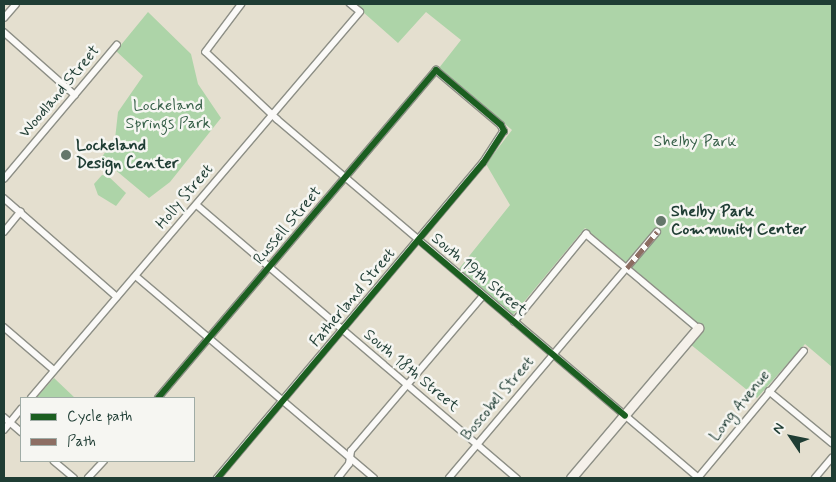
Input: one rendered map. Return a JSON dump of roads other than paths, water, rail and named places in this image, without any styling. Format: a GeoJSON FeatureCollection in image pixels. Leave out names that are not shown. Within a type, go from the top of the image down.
{"type":"FeatureCollection","features":[{"type":"Feature","properties":{"kind":"street"},"geometry":{"type":"LineString","coordinates":[[4,18],[16,4]]}},
{"type":"Feature","properties":{"kind":"street","name":"South 19th Street"},"geometry":{"type":"LineString","coordinates":[[242,4],[206,52],[346,178],[699,478]]}},
{"type":"Feature","properties":{"kind":"street","name":"Holly Street"},"geometry":{"type":"LineString","coordinates":[[32,397],[360,12],[350,4]]}},
{"type":"Feature","properties":{"kind":"street"},"geometry":{"type":"LineString","coordinates":[[4,32],[75,95]]}},
{"type":"Feature","properties":{"kind":"street","name":"Woodland Street"},"geometry":{"type":"LineString","coordinates":[[4,179],[117,45]]}},
{"type":"Feature","properties":{"kind":"street","name":"Russell Street"},"geometry":{"type":"LineString","coordinates":[[159,397],[210,340],[436,70],[504,131]]}},
{"type":"Feature","properties":{"kind":"street","name":"Fatherland Street"},"geometry":{"type":"LineString","coordinates":[[218,478],[419,241],[504,131]]}},
{"type":"Feature","properties":{"kind":"street"},"geometry":{"type":"LineString","coordinates":[[4,198],[117,297]]}},
{"type":"Feature","properties":{"kind":"street","name":"South 18th Street"},"geometry":{"type":"LineString","coordinates":[[197,205],[406,386],[517,478]]}},
{"type":"Feature","properties":{"kind":"street"},"geometry":{"type":"LineString","coordinates":[[4,232],[20,212]]}},
{"type":"Feature","properties":{"kind":"street","name":"Boscobel Street"},"geometry":{"type":"LineString","coordinates":[[449,478],[657,232]]}},
{"type":"Feature","properties":{"kind":"street"},"geometry":{"type":"LineString","coordinates":[[514,322],[586,234],[698,328],[571,478]]}},
{"type":"Feature","properties":{"kind":"street"},"geometry":{"type":"LineString","coordinates":[[136,276],[283,403],[374,478]]}},
{"type":"Feature","properties":{"kind":"street"},"geometry":{"type":"LineString","coordinates":[[338,478],[349,458],[406,386],[483,296]]}},
{"type":"Feature","properties":{"kind":"street"},"geometry":{"type":"LineString","coordinates":[[4,327],[54,370]]}},
{"type":"Feature","properties":{"kind":"street","name":"Long Avenue"},"geometry":{"type":"LineString","coordinates":[[699,478],[804,351]]}},
{"type":"Feature","properties":{"kind":"street"},"geometry":{"type":"LineString","coordinates":[[769,391],[832,443]]}},
{"type":"Feature","properties":{"kind":"street"},"geometry":{"type":"LineString","coordinates":[[4,430],[20,410]]}},
{"type":"Feature","properties":{"kind":"street"},"geometry":{"type":"LineString","coordinates":[[4,417],[20,431]]}},
{"type":"Feature","properties":{"kind":"street"},"geometry":{"type":"LineString","coordinates":[[815,478],[832,458]]}},
{"type":"Feature","properties":{"kind":"street"},"geometry":{"type":"LineString","coordinates":[[55,462],[74,478]]}},
{"type":"Feature","properties":{"kind":"street"},"geometry":{"type":"LineString","coordinates":[[88,478],[103,462]]}},
{"type":"Feature","properties":{"kind":"place","name":"Lockeland Design Center"},"geometry":{"type":"Point","coordinates":[66,155]}},
{"type":"Feature","properties":{"kind":"place","name":"Shelby Park Community Center"},"geometry":{"type":"Point","coordinates":[661,221]}},
{"type":"Feature","properties":{"kind":"park label","name":"Lockeland Springs Park"},"geometry":{"type":"Point","coordinates":[168,115]}},
{"type":"Feature","properties":{"kind":"park label","name":"Shelby Park"},"geometry":{"type":"Point","coordinates":[695,142]}}]}
